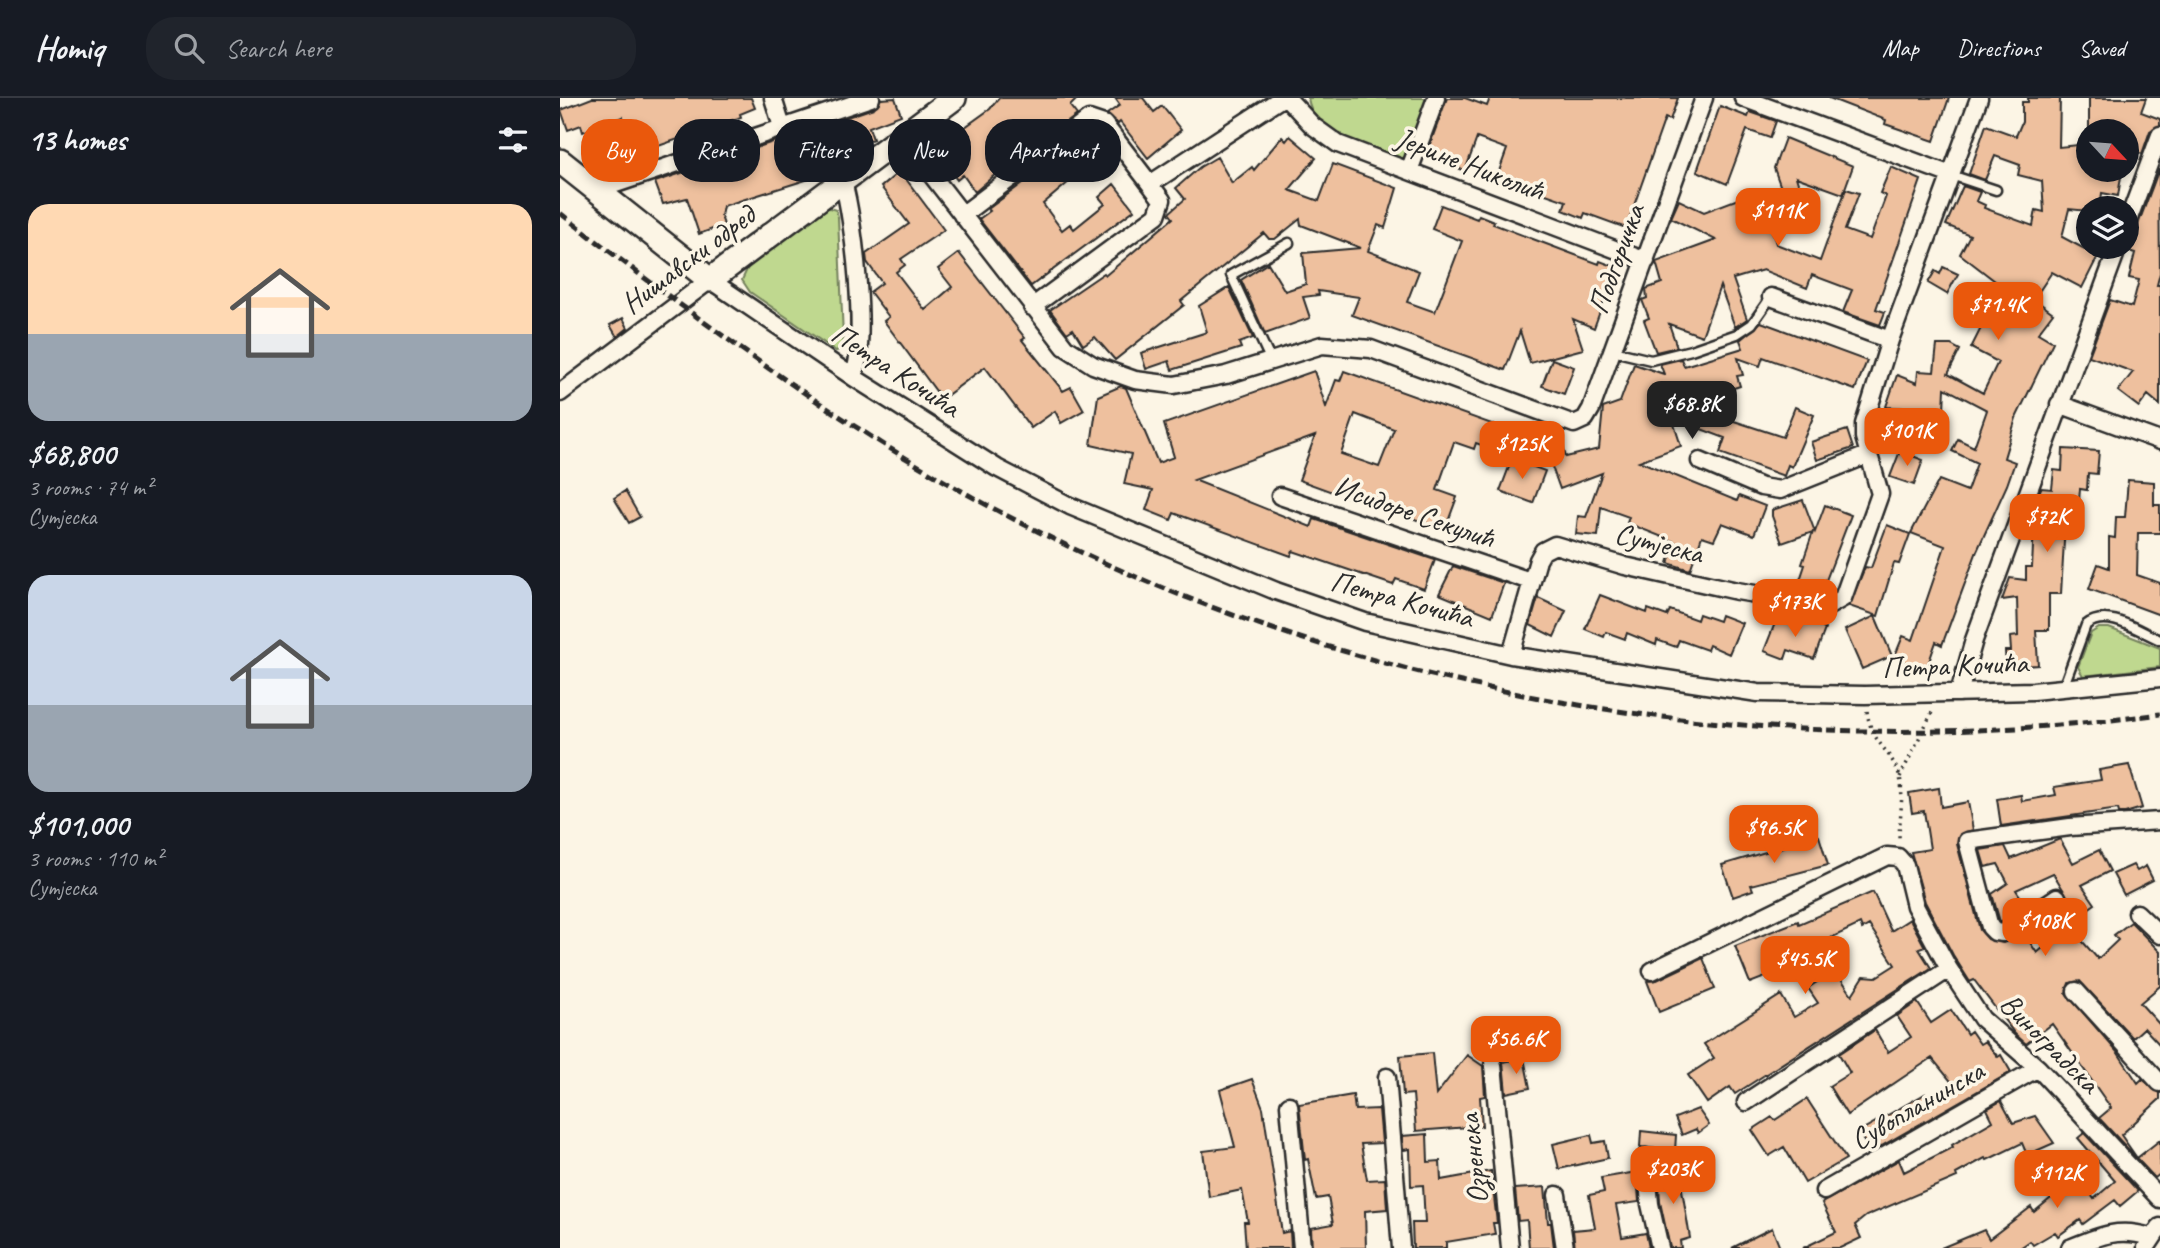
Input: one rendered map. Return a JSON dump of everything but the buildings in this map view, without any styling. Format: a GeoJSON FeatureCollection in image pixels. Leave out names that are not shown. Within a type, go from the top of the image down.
{"type":"FeatureCollection","features":[{"type":"Feature","properties":{"kind":"street"},"geometry":{"type":"LineString","coordinates":[[773,98],[779,119]]}},
{"type":"Feature","properties":{"kind":"street"},"geometry":{"type":"LineString","coordinates":[[809,119],[871,98]]}},
{"type":"Feature","properties":{"kind":"street","name":"Нишавски одред"},"geometry":{"type":"LineString","coordinates":[[927,119],[954,98]]}},
{"type":"Feature","properties":{"kind":"street"},"geometry":{"type":"LineString","coordinates":[[1150,184],[1284,98]]}},
{"type":"Feature","properties":{"kind":"street","name":"Јерине Николић"},"geometry":{"type":"LineString","coordinates":[[1284,98],[1313,126],[1338,144],[1646,261]]}},
{"type":"Feature","properties":{"kind":"street"},"geometry":{"type":"LineString","coordinates":[[1409,171],[1436,98]]}},
{"type":"Feature","properties":{"kind":"street","name":"Подгоричка"},"geometry":{"type":"LineString","coordinates":[[1271,361],[1322,345],[1371,349],[1566,422],[1580,422],[1588,415],[1613,351],[1704,98]]}},
{"type":"Feature","properties":{"kind":"street"},"geometry":{"type":"LineString","coordinates":[[1743,98],[1951,175]]}},
{"type":"Feature","properties":{"kind":"street","name":"Сутјеска"},"geometry":{"type":"LineString","coordinates":[[1511,655],[1530,582],[1544,551],[1560,544],[1625,566],[1737,591],[1835,605],[1843,598],[1880,494],[1864,424],[1890,340],[1979,98]]}},
{"type":"Feature","properties":{"kind":"street"},"geometry":{"type":"LineString","coordinates":[[962,215],[1089,119],[1104,124],[1150,184],[1162,200],[1160,212],[1032,307]]}},
{"type":"Feature","properties":{"kind":"street"},"geometry":{"type":"LineString","coordinates":[[598,190],[774,131]]}},
{"type":"Feature","properties":{"kind":"street"},"geometry":{"type":"LineString","coordinates":[[2137,196],[2160,135]]}},
{"type":"Feature","properties":{"kind":"street"},"geometry":{"type":"LineString","coordinates":[[560,160],[710,280]]}},
{"type":"Feature","properties":{"kind":"street"},"geometry":{"type":"LineString","coordinates":[[843,182],[851,209],[859,350],[853,377]]}},
{"type":"Feature","properties":{"kind":"street","name":"Нишавски одред"},"geometry":{"type":"LineString","coordinates":[[560,393],[843,182]]}},
{"type":"Feature","properties":{"kind":"street"},"geometry":{"type":"LineString","coordinates":[[937,182],[1065,346],[1093,365],[1135,380],[1174,385],[1199,383],[1271,361]]}},
{"type":"Feature","properties":{"kind":"street"},"geometry":{"type":"LineString","coordinates":[[1959,693],[1973,640],[2113,259]]}},
{"type":"Feature","properties":{"kind":"street","name":"Петра Кочића"},"geometry":{"type":"LineString","coordinates":[[710,280],[853,377],[997,468],[1070,506],[1152,542],[1276,592],[1365,622],[1511,655],[1758,692],[1942,694],[2063,688],[2160,678]]}},
{"type":"Feature","properties":{"kind":"street"},"geometry":{"type":"LineString","coordinates":[[1771,297],[1890,340]]}},
{"type":"Feature","properties":{"kind":"street"},"geometry":{"type":"LineString","coordinates":[[2059,404],[2160,441]]}},
{"type":"Feature","properties":{"kind":"street"},"geometry":{"type":"LineString","coordinates":[[1700,461],[1761,487],[1780,490],[1870,454]]}},
{"type":"Feature","properties":{"kind":"street","name":"Исидоре Секулић"},"geometry":{"type":"LineString","coordinates":[[1280,496],[1530,582]]}},
{"type":"Feature","properties":{"kind":"street"},"geometry":{"type":"LineString","coordinates":[[2057,897],[2003,933],[1995,932],[1990,927],[1967,841],[2070,827],[2160,821]]}},
{"type":"Feature","properties":{"kind":"street"},"geometry":{"type":"LineString","coordinates":[[1652,971],[1887,856],[1898,857]]}},
{"type":"Feature","properties":{"kind":"street","name":"Виноградска"},"geometry":{"type":"LineString","coordinates":[[1898,857],[1905,865],[1915,906],[1949,969],[1982,1019],[2038,1068],[2160,1199]]}},
{"type":"Feature","properties":{"kind":"street"},"geometry":{"type":"LineString","coordinates":[[2137,913],[2160,935]]}},
{"type":"Feature","properties":{"kind":"street"},"geometry":{"type":"LineString","coordinates":[[1746,1102],[1949,969]]}},
{"type":"Feature","properties":{"kind":"street"},"geometry":{"type":"LineString","coordinates":[[2076,991],[2160,1083]]}},
{"type":"Feature","properties":{"kind":"street","name":"Озренска"},"geometry":{"type":"LineString","coordinates":[[1493,1065],[1510,1248]]}},
{"type":"Feature","properties":{"kind":"street","name":"Сувопланинска"},"geometry":{"type":"LineString","coordinates":[[1824,1191],[2038,1068]]}},
{"type":"Feature","properties":{"kind":"street"},"geometry":{"type":"LineString","coordinates":[[1387,1077],[1401,1248]]}},
{"type":"Feature","properties":{"kind":"street"},"geometry":{"type":"LineString","coordinates":[[1289,1105],[1302,1248]]}},
{"type":"Feature","properties":{"kind":"street"},"geometry":{"type":"LineString","coordinates":[[1646,1157],[1650,1204],[1660,1248]]}},
{"type":"Feature","properties":{"kind":"street"},"geometry":{"type":"LineString","coordinates":[[1557,1195],[1565,1248]]}},
{"type":"Feature","properties":{"kind":"street"},"geometry":{"type":"LineString","coordinates":[[2070,1248],[2108,1232],[2132,1231],[2152,1237]]}},
{"type":"Feature","properties":{"kind":"lane"},"geometry":{"type":"LineString","coordinates":[[1951,175],[1996,190]]}},
{"type":"Feature","properties":{"kind":"lane"},"geometry":{"type":"LineString","coordinates":[[1271,361],[1231,275],[1289,243]]}},
{"type":"Feature","properties":{"kind":"lane"},"geometry":{"type":"LineString","coordinates":[[1613,351],[1651,360],[1691,350],[1737,334],[1752,324],[1771,297]]}},
{"type":"Feature","properties":{"kind":"lane"},"geometry":{"type":"LineString","coordinates":[[2063,688],[2086,625],[2095,619],[2108,618],[2160,640]]}},
{"type":"Feature","properties":{"kind":"path"},"geometry":{"type":"LineString","coordinates":[[1898,857],[1900,777],[1942,694]]}},
{"type":"Feature","properties":{"kind":"path"},"geometry":{"type":"LineString","coordinates":[[1865,695],[1870,731],[1889,753],[1900,777]]}},
{"type":"Feature","properties":{"kind":"green space"},"geometry":{"type":"Polygon","coordinates":[[[1308,98],[1431,98],[1409,160],[1334,133],[1313,112],[1308,98]]]}},
{"type":"Feature","properties":{"kind":"green space"},"geometry":{"type":"Polygon","coordinates":[[[826,207],[836,210],[838,217],[843,337],[841,349],[836,351],[750,292],[742,280],[751,261],[826,207]]]}},
{"type":"Feature","properties":{"kind":"green space"},"geometry":{"type":"Polygon","coordinates":[[[2099,628],[2109,628],[2160,648],[2160,667],[2083,676],[2078,667],[2091,633],[2099,628]]]}},
{"type":"Feature","properties":{"kind":"railway"},"geometry":{"type":"LineString","coordinates":[[560,213],[758,361],[914,463],[967,494],[1104,563],[1247,620],[1395,666],[1546,699],[1699,721],[1853,731],[2007,728],[2160,714]]}}]}
